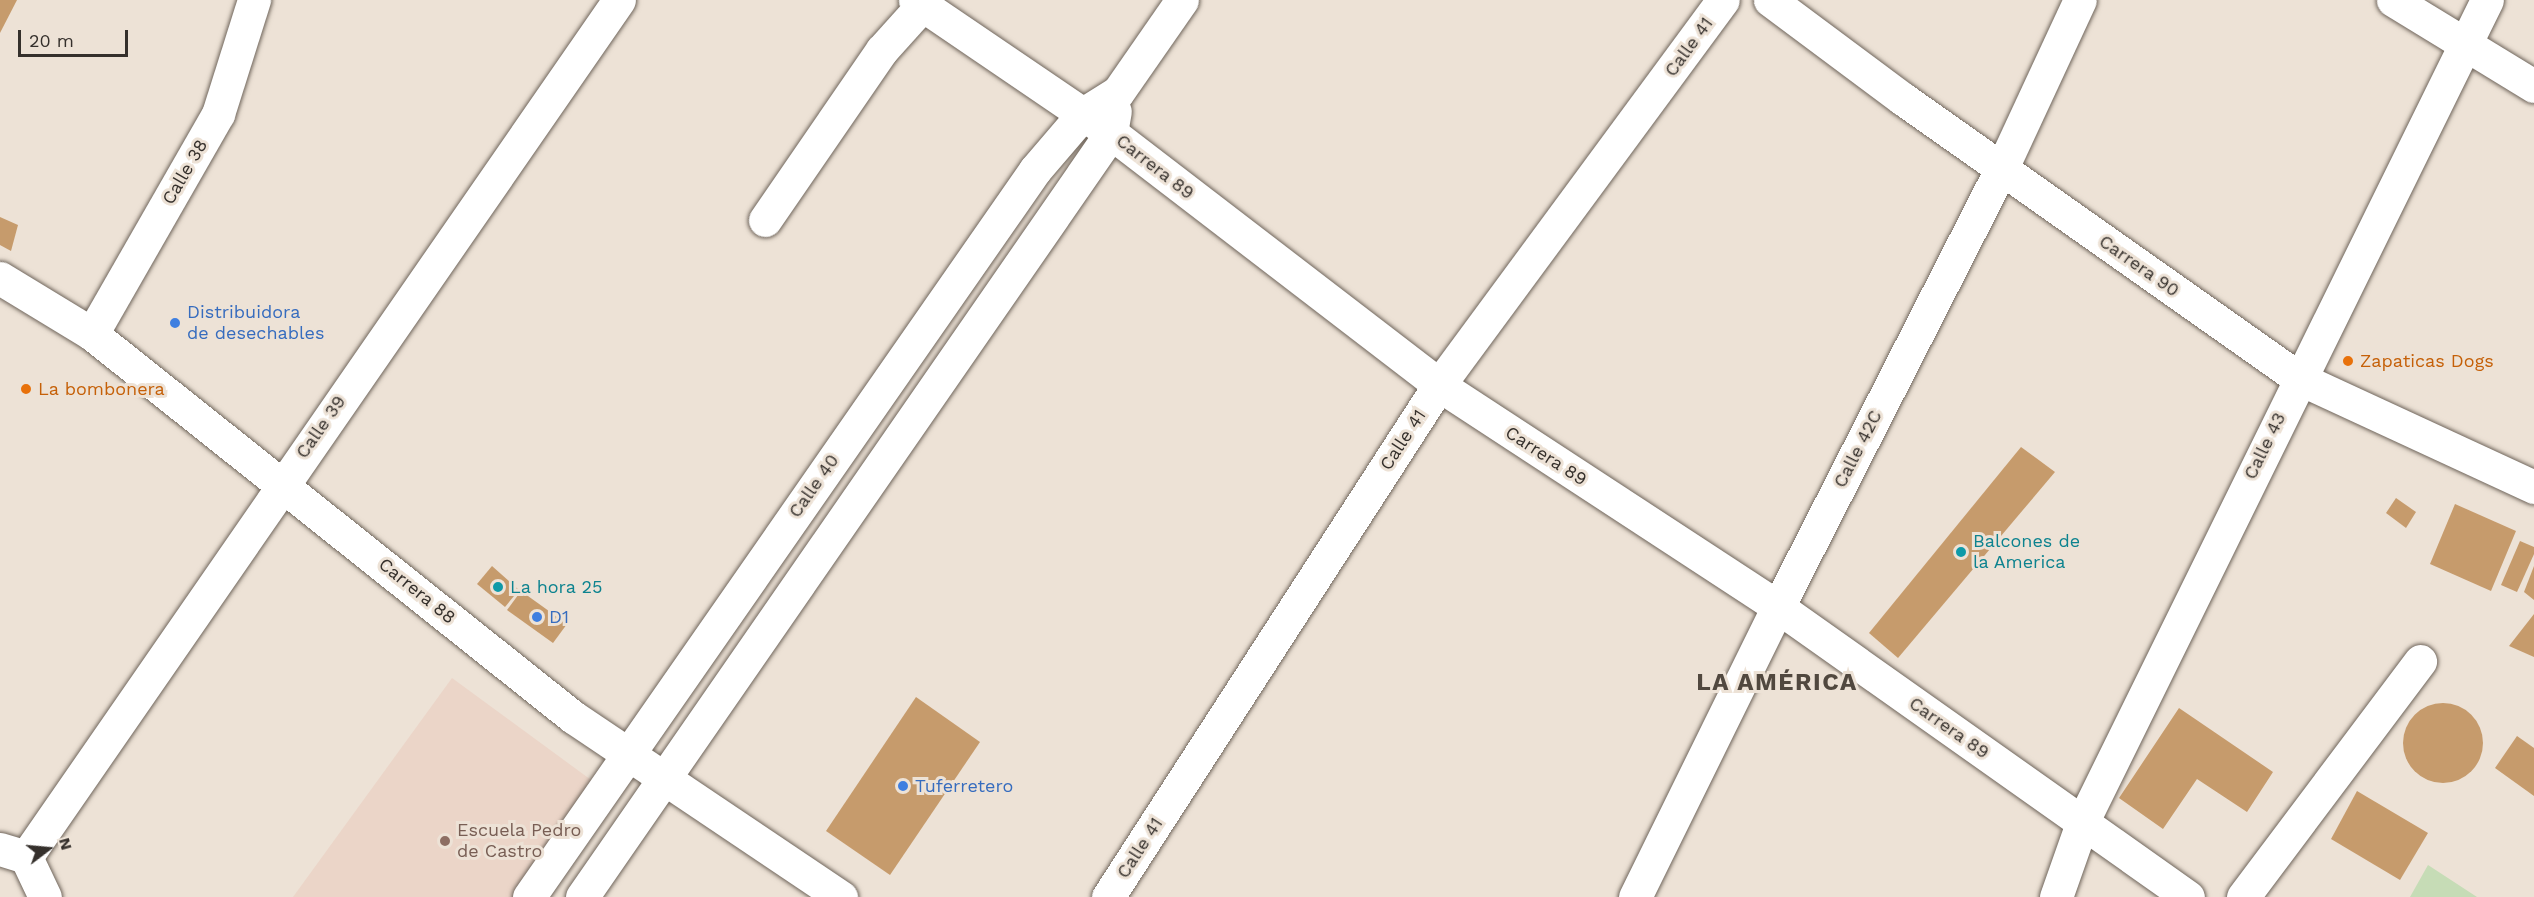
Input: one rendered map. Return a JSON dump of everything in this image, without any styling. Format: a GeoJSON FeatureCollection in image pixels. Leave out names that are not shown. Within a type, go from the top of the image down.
{"type":"FeatureCollection","features":[{"type":"Feature","properties":{"kind":"street","name":"Calle 38"},"geometry":{"type":"LineString","coordinates":[[92,334],[218,114],[254,0]]}},
{"type":"Feature","properties":{"kind":"street","name":"Calle 39"},"geometry":{"type":"LineString","coordinates":[[13,853],[282,483],[619,0]]}},
{"type":"Feature","properties":{"kind":"street","name":"Calle 40"},"geometry":{"type":"LineString","coordinates":[[529,897],[627,753],[1035,170],[1083,114],[1118,92],[1182,0]]}},
{"type":"Feature","properties":{"kind":"street","name":"Calle 41"},"geometry":{"type":"LineString","coordinates":[[1108,897],[1439,385],[1723,0]]}},
{"type":"Feature","properties":{"kind":"street","name":"Carrera 90"},"geometry":{"type":"LineString","coordinates":[[1770,0],[2001,170],[2298,378],[2534,487]]}},
{"type":"Feature","properties":{"kind":"street","name":"Calle 42C"},"geometry":{"type":"LineString","coordinates":[[1635,897],[1778,607],[2001,170],[2080,0]]}},
{"type":"Feature","properties":{"kind":"street"},"geometry":{"type":"LineString","coordinates":[[2393,0],[2465,47],[2534,86]]}},
{"type":"Feature","properties":{"kind":"street","name":"Calle 43"},"geometry":{"type":"LineString","coordinates":[[2056,897],[2082,823],[2298,378],[2487,0]]}},
{"type":"Feature","properties":{"kind":"street","name":"Carrera 89"},"geometry":{"type":"LineString","coordinates":[[922,2],[1111,133],[1439,385],[1778,607],[2188,897]]}},
{"type":"Feature","properties":{"kind":"street"},"geometry":{"type":"LineString","coordinates":[[765,220],[882,50],[922,2]]}},
{"type":"Feature","properties":{"kind":"street","name":"Calle 40"},"geometry":{"type":"LineString","coordinates":[[582,897],[662,778],[1111,133],[1118,92]]}},
{"type":"Feature","properties":{"kind":"street","name":"Carrera 88"},"geometry":{"type":"LineString","coordinates":[[0,278],[92,334],[573,717],[841,897]]}},
{"type":"Feature","properties":{"kind":"street"},"geometry":{"type":"LineString","coordinates":[[2243,897],[2420,661]]}},
{"type":"Feature","properties":{"kind":"street"},"geometry":{"type":"LineString","coordinates":[[13,853],[45,897]]}},
{"type":"Feature","properties":{"kind":"shaded area","name":"Escuela Pedro de Castro"},"geometry":{"type":"Polygon","coordinates":[[[452,678],[598,785],[517,897],[293,897],[452,678]]]}},
{"type":"Feature","properties":{"kind":"green space"},"geometry":{"type":"Polygon","coordinates":[[[2428,865],[2477,897],[2410,897],[2428,865]]]}},
{"type":"Feature","properties":{"kind":"building"},"geometry":{"type":"Polygon","coordinates":[[[0,0],[17,0],[0,33],[0,0]]]}},
{"type":"Feature","properties":{"kind":"building"},"geometry":{"type":"Polygon","coordinates":[[[0,217],[18,225],[11,251],[0,245],[0,217]]]}},
{"type":"Feature","properties":{"kind":"building","name":"Balcones de la America"},"geometry":{"type":"Polygon","coordinates":[[[2021,447],[2055,472],[1898,658],[1869,633],[2021,447]]]}},
{"type":"Feature","properties":{"kind":"building"},"geometry":{"type":"Polygon","coordinates":[[[2396,498],[2416,512],[2406,528],[2386,513],[2396,498]]]}},
{"type":"Feature","properties":{"kind":"building"},"geometry":{"type":"Polygon","coordinates":[[[2455,504],[2516,531],[2491,591],[2430,564],[2455,504]]]}},
{"type":"Feature","properties":{"kind":"building"},"geometry":{"type":"Polygon","coordinates":[[[2520,541],[2534,547],[2534,554],[2517,592],[2501,585],[2520,541]]]}},
{"type":"Feature","properties":{"kind":"building","name":"La hora 25"},"geometry":{"type":"Polygon","coordinates":[[[492,566],[519,590],[505,607],[477,584],[492,566]]]}},
{"type":"Feature","properties":{"kind":"building"},"geometry":{"type":"Polygon","coordinates":[[[2534,566],[2534,600],[2524,592],[2534,566]]]}},
{"type":"Feature","properties":{"kind":"building","name":"D1"},"geometry":{"type":"Polygon","coordinates":[[[521,591],[567,624],[553,643],[507,610],[521,591]]]}},
{"type":"Feature","properties":{"kind":"building"},"geometry":{"type":"Polygon","coordinates":[[[2534,614],[2534,657],[2509,646],[2534,614]]]}},
{"type":"Feature","properties":{"kind":"building","name":"Tuferretero"},"geometry":{"type":"Polygon","coordinates":[[[916,697],[980,742],[890,875],[826,831],[916,697]]]}},
{"type":"Feature","properties":{"kind":"building"},"geometry":{"type":"Polygon","coordinates":[[[2443,703],[2458,706],[2471,715],[2480,728],[2483,743],[2480,758],[2471,771],[2458,780],[2443,783],[2428,780],[2415,771],[2406,758],[2403,743],[2406,728],[2415,715],[2428,706],[2443,703]]]}},
{"type":"Feature","properties":{"kind":"building"},"geometry":{"type":"Polygon","coordinates":[[[2179,708],[2273,772],[2247,812],[2197,779],[2163,829],[2119,798],[2179,708]]]}},
{"type":"Feature","properties":{"kind":"building"},"geometry":{"type":"Polygon","coordinates":[[[2517,736],[2534,748],[2534,796],[2495,768],[2517,736]]]}},
{"type":"Feature","properties":{"kind":"building"},"geometry":{"type":"Polygon","coordinates":[[[2357,791],[2428,833],[2400,880],[2331,839],[2357,791]]]}},
{"type":"Feature","properties":{"kind":"place","name":"Distribuidora de desechables"},"geometry":{"type":"Point","coordinates":[175,323]}},
{"type":"Feature","properties":{"kind":"place","name":"Zapaticas Dogs"},"geometry":{"type":"Point","coordinates":[2348,361]}},
{"type":"Feature","properties":{"kind":"place","name":"La bombonera"},"geometry":{"type":"Point","coordinates":[26,389]}},
{"type":"Feature","properties":{"kind":"place","name":"Balcones de la America"},"geometry":{"type":"Point","coordinates":[1961,552]}},
{"type":"Feature","properties":{"kind":"place","name":"La hora 25"},"geometry":{"type":"Point","coordinates":[498,587]}},
{"type":"Feature","properties":{"kind":"place","name":"D1"},"geometry":{"type":"Point","coordinates":[537,617]}},
{"type":"Feature","properties":{"kind":"place","name":"Tuferretero"},"geometry":{"type":"Point","coordinates":[903,786]}},
{"type":"Feature","properties":{"kind":"place","name":"Escuela Pedro de Castro"},"geometry":{"type":"Point","coordinates":[445,841]}},
{"type":"Feature","properties":{"kind":"district","name":"LA AMÉRICA"},"geometry":{"type":"Point","coordinates":[1777,683]}}]}
